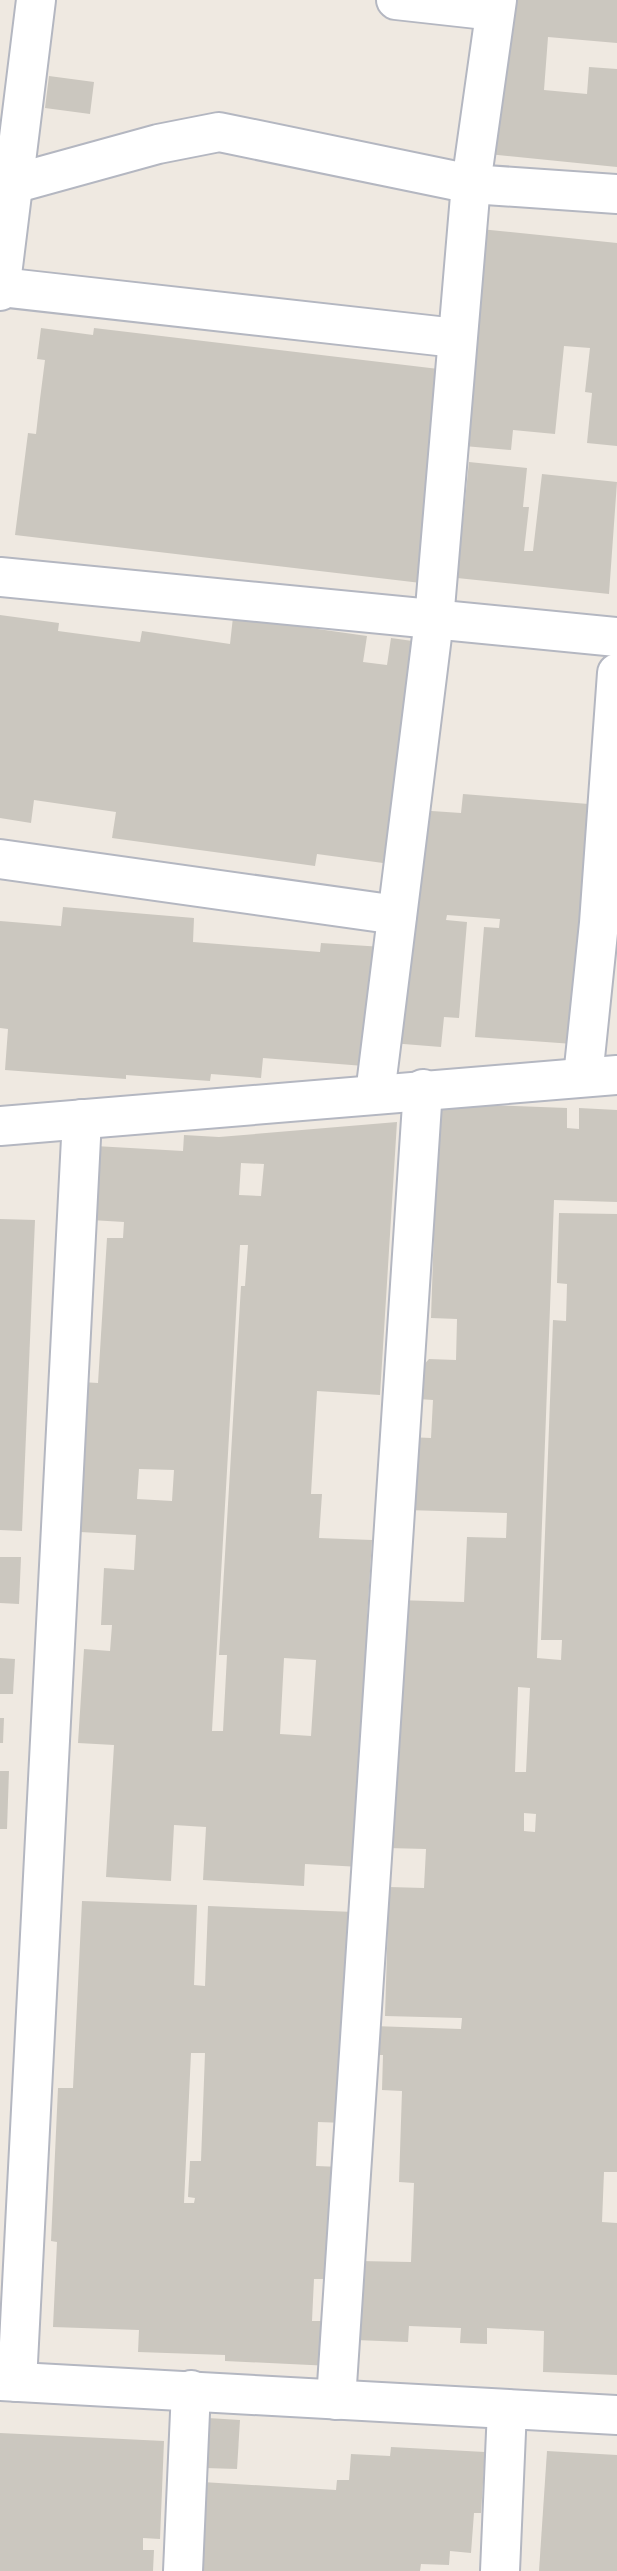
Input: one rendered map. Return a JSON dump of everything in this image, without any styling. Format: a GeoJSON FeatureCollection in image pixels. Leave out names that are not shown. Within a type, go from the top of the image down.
{"type":"FeatureCollection","features":[{"type":"Feature","properties":{"kind":"street"},"geometry":{"type":"LineString","coordinates":[[36,0],[12,92],[13,184],[0,289],[456,338]]}},
{"type":"Feature","properties":{"kind":"street"},"geometry":{"type":"LineString","coordinates":[[375,1094],[434,620],[471,184],[496,5],[396,0]]}},
{"type":"Feature","properties":{"kind":"street"},"geometry":{"type":"LineString","coordinates":[[13,184],[159,144],[219,132],[471,184],[617,194]]}},
{"type":"Feature","properties":{"kind":"street"},"geometry":{"type":"LineString","coordinates":[[0,578],[617,637]]}},
{"type":"Feature","properties":{"kind":"street"},"geometry":{"type":"LineString","coordinates":[[0,1126],[600,1076],[617,673]]}},
{"type":"Feature","properties":{"kind":"street"},"geometry":{"type":"LineString","coordinates":[[0,859],[397,915]]}},
{"type":"Feature","properties":{"kind":"street"},"geometry":{"type":"LineString","coordinates":[[336,2400],[423,1089]]}},
{"type":"Feature","properties":{"kind":"street"},"geometry":{"type":"LineString","coordinates":[[82,1119],[9,2382],[617,2415]]}},
{"type":"Feature","properties":{"kind":"street"},"geometry":{"type":"LineString","coordinates":[[183,2571],[191,2390]]}},
{"type":"Feature","properties":{"kind":"street"},"geometry":{"type":"LineString","coordinates":[[500,2571],[507,2409]]}},
{"type":"Feature","properties":{"kind":"building"},"geometry":{"type":"Polygon","coordinates":[[[503,0],[617,0],[617,43],[548,37],[544,90],[587,94],[589,67],[617,69],[617,167],[488,154],[503,0]]]}},
{"type":"Feature","properties":{"kind":"building"},"geometry":{"type":"Polygon","coordinates":[[[49,76],[94,82],[90,114],[45,108],[49,76]]]}},
{"type":"Feature","properties":{"kind":"building"},"geometry":{"type":"Polygon","coordinates":[[[480,229],[617,243],[617,446],[587,443],[592,393],[585,392],[590,348],[564,346],[555,434],[513,430],[511,450],[464,446],[480,229]]]}},
{"type":"Feature","properties":{"kind":"building"},"geometry":{"type":"Polygon","coordinates":[[[41,328],[93,335],[94,328],[447,370],[421,583],[15,535],[28,433],[36,434],[45,360],[37,359],[41,328]]]}},
{"type":"Feature","properties":{"kind":"building"},"geometry":{"type":"Polygon","coordinates":[[[469,462],[527,468],[523,507],[529,507],[524,551],[533,551],[542,474],[617,482],[609,594],[457,578],[469,462]]]}},
{"type":"Feature","properties":{"kind":"building"},"geometry":{"type":"Polygon","coordinates":[[[0,615],[59,623],[58,631],[140,642],[142,631],[230,644],[233,617],[367,636],[363,662],[387,665],[391,638],[427,643],[397,766],[383,863],[317,854],[315,866],[112,838],[116,812],[34,800],[31,823],[0,818],[0,615]]]}},
{"type":"Feature","properties":{"kind":"building"},"geometry":{"type":"Polygon","coordinates":[[[463,794],[601,805],[573,1044],[475,1037],[484,927],[499,928],[500,919],[447,915],[446,920],[467,922],[459,1018],[444,1017],[441,1047],[391,1043],[417,810],[461,813],[463,794]]]}},
{"type":"Feature","properties":{"kind":"building"},"geometry":{"type":"Polygon","coordinates":[[[63,907],[194,918],[193,942],[320,952],[321,943],[383,947],[364,1066],[263,1058],[261,1078],[211,1074],[210,1081],[126,1075],[126,1079],[5,1070],[8,1029],[0,1028],[0,921],[61,926],[63,907]]]}},
{"type":"Feature","properties":{"kind":"building"},"geometry":{"type":"Polygon","coordinates":[[[431,1103],[567,1108],[567,1128],[579,1129],[579,1108],[617,1110],[617,1202],[554,1200],[537,1658],[561,1660],[562,1640],[541,1640],[553,1320],[566,1321],[567,1284],[557,1283],[559,1213],[617,1214],[617,2172],[604,2172],[602,2222],[617,2223],[617,2375],[543,2372],[544,2331],[487,2328],[487,2344],[460,2343],[461,2328],[409,2326],[408,2342],[355,2340],[359,2261],[411,2262],[414,2183],[399,2182],[402,2091],[382,2090],[383,2055],[372,2055],[373,2026],[461,2029],[462,2018],[385,2016],[389,1887],[424,1888],[426,1849],[387,1848],[396,1600],[464,1602],[467,1537],[506,1538],[507,1513],[406,1510],[408,1437],[431,1438],[433,1400],[418,1399],[419,1370],[429,1359],[456,1360],[457,1319],[431,1318],[436,1170],[431,1103]],[[518,1687],[515,1772],[526,1772],[530,1688],[518,1687]],[[524,1813],[524,1831],[535,1832],[536,1814],[524,1813]]]}},
{"type":"Feature","properties":{"kind":"building"},"geometry":{"type":"Polygon","coordinates":[[[397,1122],[380,1395],[317,1391],[311,1494],[322,1494],[319,1538],[372,1540],[367,1619],[376,1620],[361,1867],[305,1864],[304,1886],[203,1880],[206,1827],[174,1825],[171,1881],[106,1877],[114,1745],[78,1743],[84,1649],[110,1651],[112,1625],[101,1625],[104,1568],[134,1570],[136,1535],[80,1532],[81,1522],[73,1522],[81,1382],[98,1383],[107,1238],[123,1238],[124,1222],[91,1220],[95,1146],[183,1151],[184,1135],[219,1137],[397,1122]],[[241,1163],[239,1195],[261,1196],[264,1164],[241,1163]],[[240,1245],[212,1731],[223,1731],[227,1655],[219,1655],[241,1286],[245,1286],[248,1245],[240,1245]],[[139,1469],[137,1499],[172,1501],[174,1470],[139,1469]],[[284,1658],[280,1734],[311,1736],[316,1660],[284,1658]]]}},
{"type":"Feature","properties":{"kind":"building"},"geometry":{"type":"Polygon","coordinates":[[[0,1219],[35,1220],[22,1531],[0,1530],[0,1219]]]}},
{"type":"Feature","properties":{"kind":"building"},"geometry":{"type":"Polygon","coordinates":[[[0,1557],[21,1557],[19,1604],[0,1603],[0,1557]]]}},
{"type":"Feature","properties":{"kind":"building"},"geometry":{"type":"Polygon","coordinates":[[[0,1658],[15,1659],[13,1694],[0,1694],[0,1658]]]}},
{"type":"Feature","properties":{"kind":"building"},"geometry":{"type":"Polygon","coordinates":[[[0,1718],[4,1718],[3,1743],[0,1743],[0,1718]]]}},
{"type":"Feature","properties":{"kind":"building"},"geometry":{"type":"Polygon","coordinates":[[[0,1771],[9,1771],[7,1829],[0,1829],[0,1771]]]}},
{"type":"Feature","properties":{"kind":"building"},"geometry":{"type":"Polygon","coordinates":[[[82,1901],[197,1905],[194,1985],[205,1986],[208,1906],[354,1912],[345,2123],[318,2122],[316,2166],[341,2167],[336,2279],[314,2279],[312,2321],[333,2321],[331,2366],[225,2361],[225,2355],[138,2352],[139,2330],[53,2327],[57,2242],[51,2241],[58,2088],[73,2088],[82,1901]],[[191,2053],[184,2203],[194,2203],[195,2198],[188,2197],[190,2161],[201,2161],[205,2053],[191,2053]]]}},
{"type":"Feature","properties":{"kind":"building"},"geometry":{"type":"Polygon","coordinates":[[[208,2418],[240,2420],[237,2469],[205,2468],[208,2418]]]}},
{"type":"Feature","properties":{"kind":"building"},"geometry":{"type":"Polygon","coordinates":[[[0,2433],[164,2441],[160,2539],[143,2538],[143,2550],[154,2550],[153,2571],[0,2571],[0,2433]]]}},
{"type":"Feature","properties":{"kind":"building"},"geometry":{"type":"Polygon","coordinates":[[[391,2447],[485,2452],[481,2513],[474,2513],[471,2553],[450,2551],[449,2565],[421,2564],[420,2571],[196,2571],[202,2482],[336,2490],[337,2480],[349,2480],[351,2454],[390,2456],[391,2447]]]}},
{"type":"Feature","properties":{"kind":"building"},"geometry":{"type":"Polygon","coordinates":[[[547,2451],[617,2455],[617,2571],[539,2571],[547,2451]]]}}]}
